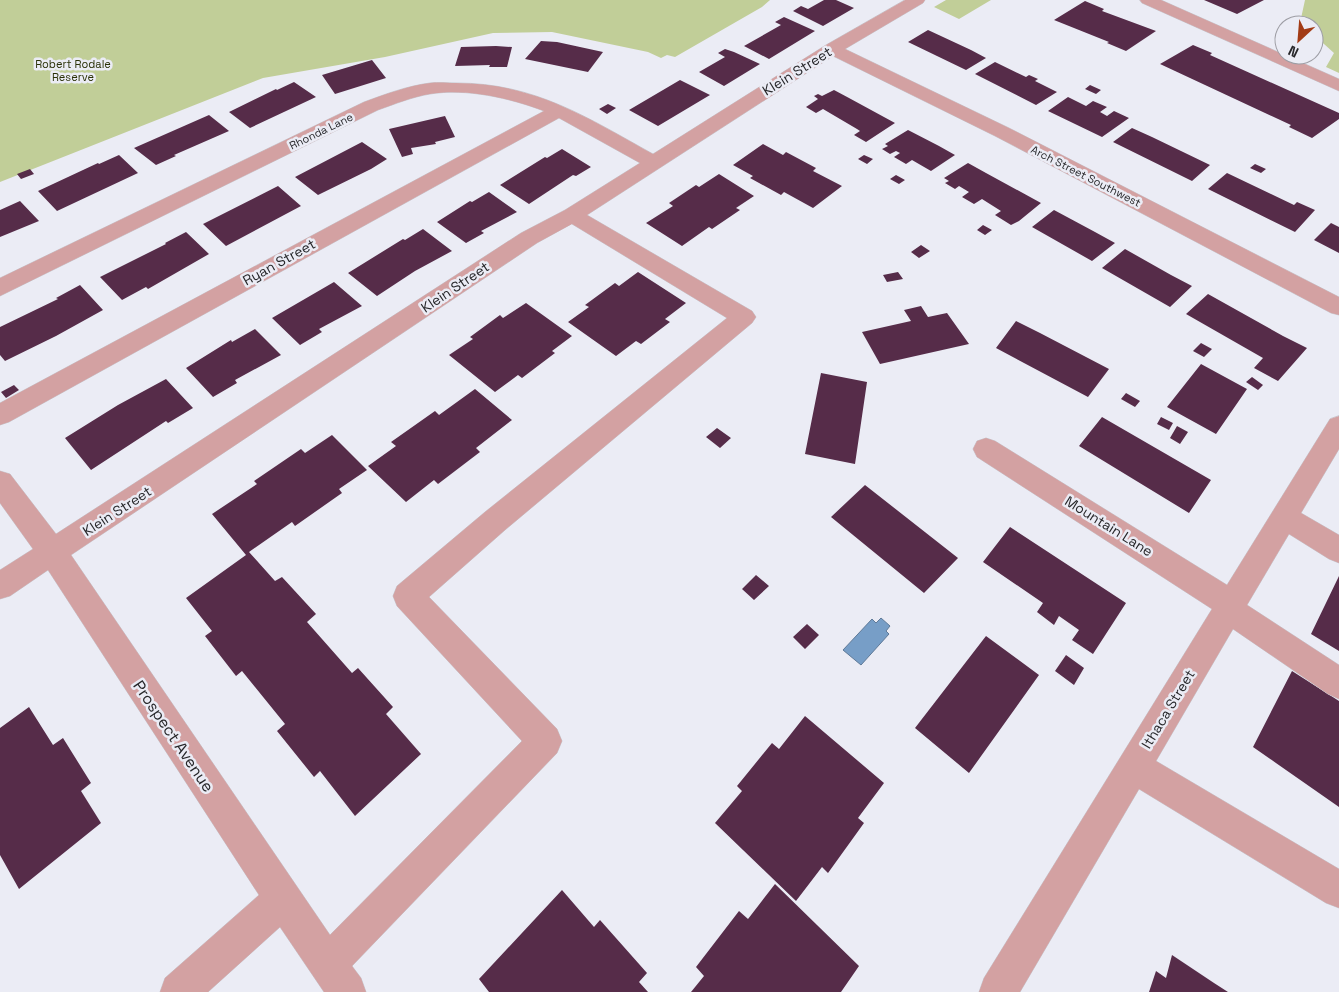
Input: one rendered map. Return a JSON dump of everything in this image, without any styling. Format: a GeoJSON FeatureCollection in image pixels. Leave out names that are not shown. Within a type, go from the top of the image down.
{"type":"FeatureCollection","features":[{"type":"Feature","properties":{"kind":"street","name":"Klein Street"},"geometry":{"type":"LineString","coordinates":[[0,586],[53,553],[529,238],[572,215],[832,49],[917,0]]}},
{"type":"Feature","properties":{"kind":"street"},"geometry":{"type":"LineString","coordinates":[[1148,0],[1339,86]]}},
{"type":"Feature","properties":{"kind":"street","name":"Arch Street Southwest"},"geometry":{"type":"LineString","coordinates":[[832,49],[1002,132],[1339,307]]}},
{"type":"Feature","properties":{"kind":"street","name":"Rhonda Lane"},"geometry":{"type":"LineString","coordinates":[[0,288],[371,106],[398,96],[430,88],[471,88],[516,94],[559,110],[654,162]]}},
{"type":"Feature","properties":{"kind":"street","name":"Ryan Street"},"geometry":{"type":"LineString","coordinates":[[0,415],[559,110]]}},
{"type":"Feature","properties":{"kind":"street"},"geometry":{"type":"LineString","coordinates":[[328,964],[545,741],[408,596],[495,521],[744,317],[572,215]]}},
{"type":"Feature","properties":{"kind":"street","name":"Ithaca Street"},"geometry":{"type":"LineString","coordinates":[[998,992],[1339,426]]}},
{"type":"Feature","properties":{"kind":"street","name":"Mountain Lane"},"geometry":{"type":"LineString","coordinates":[[986,449],[1230,606],[1339,683]]}},
{"type":"Feature","properties":{"kind":"street","name":"Prospect Avenue"},"geometry":{"type":"LineString","coordinates":[[0,482],[53,553],[283,900],[348,992]]}},
{"type":"Feature","properties":{"kind":"street"},"geometry":{"type":"LineString","coordinates":[[1284,517],[1339,550]]}},
{"type":"Feature","properties":{"kind":"street"},"geometry":{"type":"LineString","coordinates":[[1134,767],[1339,890]]}},
{"type":"Feature","properties":{"kind":"street"},"geometry":{"type":"LineString","coordinates":[[178,992],[283,900]]}},
{"type":"Feature","properties":{"kind":"green space","name":"Robert Rodale Reserve"},"geometry":{"type":"Polygon","coordinates":[[[0,0],[770,0],[762,7],[675,57],[667,55],[661,58],[648,52],[552,32],[493,33],[385,57],[263,78],[0,182],[0,0]]]}},
{"type":"Feature","properties":{"kind":"green space"},"geometry":{"type":"Polygon","coordinates":[[[946,0],[991,0],[959,19],[934,7],[946,0]]]}},
{"type":"Feature","properties":{"kind":"green space"},"geometry":{"type":"Polygon","coordinates":[[[1305,0],[1339,0],[1339,73],[1326,67],[1334,53],[1324,44],[1324,15],[1302,15],[1305,0]]]}},
{"type":"Feature","properties":{"kind":"water"},"geometry":{"type":"Polygon","coordinates":[[[881,618],[890,626],[886,631],[889,634],[861,665],[843,650],[872,619],[876,623],[881,618]]]}},
{"type":"Feature","properties":{"kind":"building"},"geometry":{"type":"Polygon","coordinates":[[[824,0],[836,0],[854,8],[823,26],[793,11],[801,6],[808,9],[824,0]]]}},
{"type":"Feature","properties":{"kind":"building"},"geometry":{"type":"Polygon","coordinates":[[[1204,0],[1264,0],[1237,14],[1204,0]]]}},
{"type":"Feature","properties":{"kind":"building"},"geometry":{"type":"Polygon","coordinates":[[[1085,1],[1104,9],[1102,11],[1156,31],[1126,51],[1107,43],[1109,42],[1054,20],[1085,1]]]}},
{"type":"Feature","properties":{"kind":"building"},"geometry":{"type":"Polygon","coordinates":[[[784,17],[815,31],[769,59],[744,46],[781,25],[775,22],[784,17]]]}},
{"type":"Feature","properties":{"kind":"building"},"geometry":{"type":"Polygon","coordinates":[[[928,30],[986,58],[966,70],[908,42],[928,30]]]}},
{"type":"Feature","properties":{"kind":"building"},"geometry":{"type":"Polygon","coordinates":[[[541,41],[557,42],[603,52],[588,72],[525,59],[541,41]]]}},
{"type":"Feature","properties":{"kind":"building"},"geometry":{"type":"Polygon","coordinates":[[[1193,45],[1212,53],[1210,55],[1339,113],[1339,119],[1312,138],[1289,127],[1291,125],[1160,64],[1193,45]]]}},
{"type":"Feature","properties":{"kind":"building"},"geometry":{"type":"Polygon","coordinates":[[[461,47],[512,47],[507,67],[489,67],[490,65],[455,66],[461,47]]]}},
{"type":"Feature","properties":{"kind":"building"},"geometry":{"type":"Polygon","coordinates":[[[725,49],[760,64],[724,86],[699,72],[725,57],[718,53],[725,49]]]}},
{"type":"Feature","properties":{"kind":"building"},"geometry":{"type":"Polygon","coordinates":[[[372,60],[386,78],[335,94],[322,75],[372,60]]]}},
{"type":"Feature","properties":{"kind":"building"},"geometry":{"type":"Polygon","coordinates":[[[995,62],[1026,77],[1029,75],[1038,79],[1035,81],[1057,92],[1036,105],[975,74],[995,62]]]}},
{"type":"Feature","properties":{"kind":"building"},"geometry":{"type":"Polygon","coordinates":[[[680,80],[710,95],[658,126],[629,110],[680,80]]]}},
{"type":"Feature","properties":{"kind":"building"},"geometry":{"type":"Polygon","coordinates":[[[294,82],[316,97],[250,128],[229,112],[276,89],[294,82]]]}},
{"type":"Feature","properties":{"kind":"building"},"geometry":{"type":"Polygon","coordinates":[[[1090,85],[1101,90],[1096,94],[1085,89],[1090,85]]]}},
{"type":"Feature","properties":{"kind":"building"},"geometry":{"type":"Polygon","coordinates":[[[834,90],[895,123],[866,142],[854,135],[860,131],[823,109],[816,113],[806,107],[818,99],[814,96],[818,94],[822,96],[834,90]]]}},
{"type":"Feature","properties":{"kind":"building"},"geometry":{"type":"Polygon","coordinates":[[[1068,97],[1086,106],[1093,101],[1107,107],[1100,112],[1107,116],[1114,111],[1129,118],[1102,137],[1048,111],[1068,97]]]}},
{"type":"Feature","properties":{"kind":"building"},"geometry":{"type":"Polygon","coordinates":[[[608,104],[616,108],[607,114],[599,109],[608,104]]]}},
{"type":"Feature","properties":{"kind":"building"},"geometry":{"type":"Polygon","coordinates":[[[209,115],[229,131],[156,165],[134,148],[209,115]]]}},
{"type":"Feature","properties":{"kind":"building"},"geometry":{"type":"Polygon","coordinates":[[[445,116],[455,137],[435,142],[436,144],[411,148],[413,154],[402,157],[389,129],[445,116]]]}},
{"type":"Feature","properties":{"kind":"building"},"geometry":{"type":"Polygon","coordinates":[[[1132,128],[1210,165],[1192,181],[1113,142],[1132,128]]]}},
{"type":"Feature","properties":{"kind":"building"},"geometry":{"type":"Polygon","coordinates":[[[908,130],[955,155],[931,171],[912,160],[906,164],[894,157],[900,153],[896,151],[890,154],[882,149],[888,146],[885,144],[908,130]]]}},
{"type":"Feature","properties":{"kind":"building"},"geometry":{"type":"Polygon","coordinates":[[[362,142],[387,159],[318,195],[295,177],[362,142]]]}},
{"type":"Feature","properties":{"kind":"building"},"geometry":{"type":"Polygon","coordinates":[[[763,144],[783,155],[786,152],[816,168],[813,171],[842,186],[813,208],[784,192],[781,195],[750,178],[753,176],[733,165],[763,144]]]}},
{"type":"Feature","properties":{"kind":"building"},"geometry":{"type":"Polygon","coordinates":[[[562,149],[591,167],[576,176],[573,175],[529,204],[500,185],[545,157],[547,158],[562,149]]]}},
{"type":"Feature","properties":{"kind":"building"},"geometry":{"type":"Polygon","coordinates":[[[119,155],[138,173],[57,211],[38,191],[98,163],[119,155]]]}},
{"type":"Feature","properties":{"kind":"building"},"geometry":{"type":"Polygon","coordinates":[[[864,155],[873,159],[867,164],[858,159],[864,155]]]}},
{"type":"Feature","properties":{"kind":"building"},"geometry":{"type":"Polygon","coordinates":[[[968,163],[1041,203],[1019,221],[1011,225],[995,215],[1001,211],[982,199],[974,204],[962,197],[969,192],[959,186],[955,189],[945,183],[949,181],[944,178],[968,163]]]}},
{"type":"Feature","properties":{"kind":"building"},"geometry":{"type":"Polygon","coordinates":[[[1255,164],[1266,169],[1261,173],[1250,168],[1255,164]]]}},
{"type":"Feature","properties":{"kind":"building"},"geometry":{"type":"Polygon","coordinates":[[[30,169],[34,174],[21,179],[17,174],[30,169]]]}},
{"type":"Feature","properties":{"kind":"building"},"geometry":{"type":"Polygon","coordinates":[[[1227,173],[1294,205],[1297,202],[1315,210],[1295,232],[1208,189],[1227,173]]]}},
{"type":"Feature","properties":{"kind":"building"},"geometry":{"type":"Polygon","coordinates":[[[719,174],[754,196],[736,208],[740,210],[712,229],[709,227],[682,246],[646,223],[673,206],[669,203],[696,185],[699,187],[719,174]]]}},
{"type":"Feature","properties":{"kind":"building"},"geometry":{"type":"Polygon","coordinates":[[[896,175],[905,180],[899,184],[890,179],[896,175]]]}},
{"type":"Feature","properties":{"kind":"building"},"geometry":{"type":"Polygon","coordinates":[[[278,186],[301,206],[226,246],[203,224],[278,186]]]}},
{"type":"Feature","properties":{"kind":"building"},"geometry":{"type":"Polygon","coordinates":[[[489,192],[517,212],[481,231],[484,233],[466,243],[437,222],[470,201],[472,202],[489,192]]]}},
{"type":"Feature","properties":{"kind":"building"},"geometry":{"type":"Polygon","coordinates":[[[20,201],[39,221],[0,237],[0,210],[20,201]]]}},
{"type":"Feature","properties":{"kind":"building"},"geometry":{"type":"Polygon","coordinates":[[[1054,210],[1115,243],[1092,261],[1032,227],[1054,210]]]}},
{"type":"Feature","properties":{"kind":"building"},"geometry":{"type":"Polygon","coordinates":[[[1331,223],[1339,227],[1339,253],[1314,240],[1331,223]]]}},
{"type":"Feature","properties":{"kind":"building"},"geometry":{"type":"Polygon","coordinates":[[[983,225],[992,230],[985,235],[977,230],[983,225]]]}},
{"type":"Feature","properties":{"kind":"building"},"geometry":{"type":"Polygon","coordinates":[[[423,229],[452,251],[415,271],[377,296],[348,273],[403,239],[405,240],[423,229]]]}},
{"type":"Feature","properties":{"kind":"building"},"geometry":{"type":"Polygon","coordinates":[[[186,232],[209,254],[148,289],[146,287],[122,300],[100,277],[166,244],[186,232]]]}},
{"type":"Feature","properties":{"kind":"building"},"geometry":{"type":"Polygon","coordinates":[[[921,245],[930,251],[919,258],[911,252],[921,245]]]}},
{"type":"Feature","properties":{"kind":"building"},"geometry":{"type":"Polygon","coordinates":[[[1125,249],[1192,286],[1170,307],[1102,268],[1125,249]]]}},
{"type":"Feature","properties":{"kind":"building"},"geometry":{"type":"Polygon","coordinates":[[[638,272],[686,303],[665,319],[670,322],[641,344],[636,341],[616,356],[568,322],[589,307],[585,305],[615,283],[619,286],[638,272]]]}},
{"type":"Feature","properties":{"kind":"building"},"geometry":{"type":"Polygon","coordinates":[[[898,272],[903,279],[887,282],[883,275],[898,272]]]}},
{"type":"Feature","properties":{"kind":"building"},"geometry":{"type":"Polygon","coordinates":[[[334,282],[362,306],[319,329],[322,332],[300,345],[272,318],[334,282]]]}},
{"type":"Feature","properties":{"kind":"building"},"geometry":{"type":"Polygon","coordinates":[[[80,285],[103,310],[5,361],[0,355],[0,327],[58,299],[56,298],[80,285]]]}},
{"type":"Feature","properties":{"kind":"building"},"geometry":{"type":"Polygon","coordinates":[[[1208,294],[1307,348],[1278,381],[1254,368],[1263,358],[1186,314],[1208,294]]]}},
{"type":"Feature","properties":{"kind":"building"},"geometry":{"type":"Polygon","coordinates":[[[526,303],[572,336],[552,351],[555,353],[522,378],[518,375],[495,392],[449,355],[473,339],[470,337],[500,315],[503,318],[526,303]]]}},
{"type":"Feature","properties":{"kind":"building"},"geometry":{"type":"Polygon","coordinates":[[[921,306],[928,317],[947,313],[969,344],[880,364],[862,332],[911,321],[904,310],[921,306]]]}},
{"type":"Feature","properties":{"kind":"building"},"geometry":{"type":"Polygon","coordinates":[[[1016,321],[1109,369],[1088,397],[996,348],[1016,321]]]}},
{"type":"Feature","properties":{"kind":"building"},"geometry":{"type":"Polygon","coordinates":[[[255,329],[281,355],[235,380],[237,383],[213,397],[186,368],[231,340],[232,342],[255,329]]]}},
{"type":"Feature","properties":{"kind":"building"},"geometry":{"type":"Polygon","coordinates":[[[1201,343],[1212,349],[1204,357],[1193,351],[1201,343]]]}},
{"type":"Feature","properties":{"kind":"building"},"geometry":{"type":"Polygon","coordinates":[[[1201,364],[1247,389],[1216,434],[1167,407],[1201,364]]]}},
{"type":"Feature","properties":{"kind":"building"},"geometry":{"type":"Polygon","coordinates":[[[821,373],[867,382],[855,464],[805,454],[821,373]]]}},
{"type":"Feature","properties":{"kind":"building"},"geometry":{"type":"Polygon","coordinates":[[[1252,377],[1263,385],[1258,390],[1246,382],[1252,377]]]}},
{"type":"Feature","properties":{"kind":"building"},"geometry":{"type":"Polygon","coordinates":[[[166,379],[193,408],[168,423],[166,421],[91,470],[65,438],[118,405],[166,379]]]}},
{"type":"Feature","properties":{"kind":"building"},"geometry":{"type":"Polygon","coordinates":[[[14,385],[19,390],[6,398],[1,392],[14,385]]]}},
{"type":"Feature","properties":{"kind":"building"},"geometry":{"type":"Polygon","coordinates":[[[475,389],[512,420],[476,448],[480,452],[438,484],[434,480],[406,502],[368,466],[396,446],[391,442],[435,411],[439,415],[475,389]]]}},
{"type":"Feature","properties":{"kind":"building"},"geometry":{"type":"Polygon","coordinates":[[[1126,393],[1140,401],[1135,407],[1121,399],[1126,393]]]}},
{"type":"Feature","properties":{"kind":"building"},"geometry":{"type":"Polygon","coordinates":[[[1102,417],[1211,480],[1189,513],[1079,446],[1102,417]]]}},
{"type":"Feature","properties":{"kind":"building"},"geometry":{"type":"Polygon","coordinates":[[[1161,417],[1173,423],[1169,430],[1157,424],[1161,417]]]}},
{"type":"Feature","properties":{"kind":"building"},"geometry":{"type":"Polygon","coordinates":[[[1177,426],[1188,432],[1180,444],[1170,438],[1177,426]]]}},
{"type":"Feature","properties":{"kind":"building"},"geometry":{"type":"Polygon","coordinates":[[[717,428],[731,438],[720,448],[706,437],[717,428]]]}},
{"type":"Feature","properties":{"kind":"building"},"geometry":{"type":"Polygon","coordinates":[[[332,435],[367,470],[339,489],[342,493],[295,526],[292,522],[249,552],[275,581],[282,577],[316,614],[307,622],[352,673],[358,668],[393,707],[386,714],[421,754],[355,816],[320,771],[314,777],[277,731],[285,724],[242,671],[236,676],[205,636],[212,631],[186,598],[246,555],[212,514],[257,484],[254,481],[301,449],[305,453],[332,435]]]}},
{"type":"Feature","properties":{"kind":"building"},"geometry":{"type":"Polygon","coordinates":[[[865,485],[958,558],[924,593],[831,517],[865,485]]]}},
{"type":"Feature","properties":{"kind":"building"},"geometry":{"type":"Polygon","coordinates":[[[1010,527],[1126,603],[1093,654],[1072,640],[1079,630],[1059,616],[1054,625],[1037,612],[1043,603],[983,562],[1010,527]]]}},
{"type":"Feature","properties":{"kind":"building"},"geometry":{"type":"Polygon","coordinates":[[[756,575],[769,586],[754,600],[742,589],[756,575]]]}},
{"type":"Feature","properties":{"kind":"building"},"geometry":{"type":"Polygon","coordinates":[[[1339,576],[1339,651],[1311,634],[1339,576]]]}},
{"type":"Feature","properties":{"kind":"building"},"geometry":{"type":"Polygon","coordinates":[[[807,624],[819,635],[805,649],[793,637],[807,624]]]}},
{"type":"Feature","properties":{"kind":"building"},"geometry":{"type":"Polygon","coordinates":[[[986,636],[1039,675],[969,773],[915,728],[986,636]]]}},
{"type":"Feature","properties":{"kind":"building"},"geometry":{"type":"Polygon","coordinates":[[[1066,655],[1084,668],[1074,685],[1055,671],[1066,655]]]}},
{"type":"Feature","properties":{"kind":"building"},"geometry":{"type":"Polygon","coordinates":[[[1292,671],[1339,701],[1339,807],[1253,747],[1292,671]]]}},
{"type":"Feature","properties":{"kind":"building"},"geometry":{"type":"Polygon","coordinates":[[[29,707],[53,745],[63,738],[91,783],[81,791],[101,823],[19,889],[0,855],[0,728],[29,707]]]}},
{"type":"Feature","properties":{"kind":"building"},"geometry":{"type":"Polygon","coordinates":[[[805,716],[884,783],[858,818],[864,823],[828,873],[822,867],[796,901],[715,823],[742,791],[737,786],[772,743],[779,749],[805,716]]]}},
{"type":"Feature","properties":{"kind":"building"},"geometry":{"type":"Polygon","coordinates":[[[775,884],[859,966],[841,992],[691,992],[704,976],[696,967],[739,911],[748,919],[775,884]]]}},
{"type":"Feature","properties":{"kind":"building"},"geometry":{"type":"Polygon","coordinates":[[[562,890],[594,927],[600,920],[647,973],[639,982],[648,992],[489,992],[479,979],[562,890]]]}},
{"type":"Feature","properties":{"kind":"building"},"geometry":{"type":"Polygon","coordinates":[[[1172,955],[1228,992],[1149,992],[1156,971],[1166,978],[1172,955]]]}}]}
